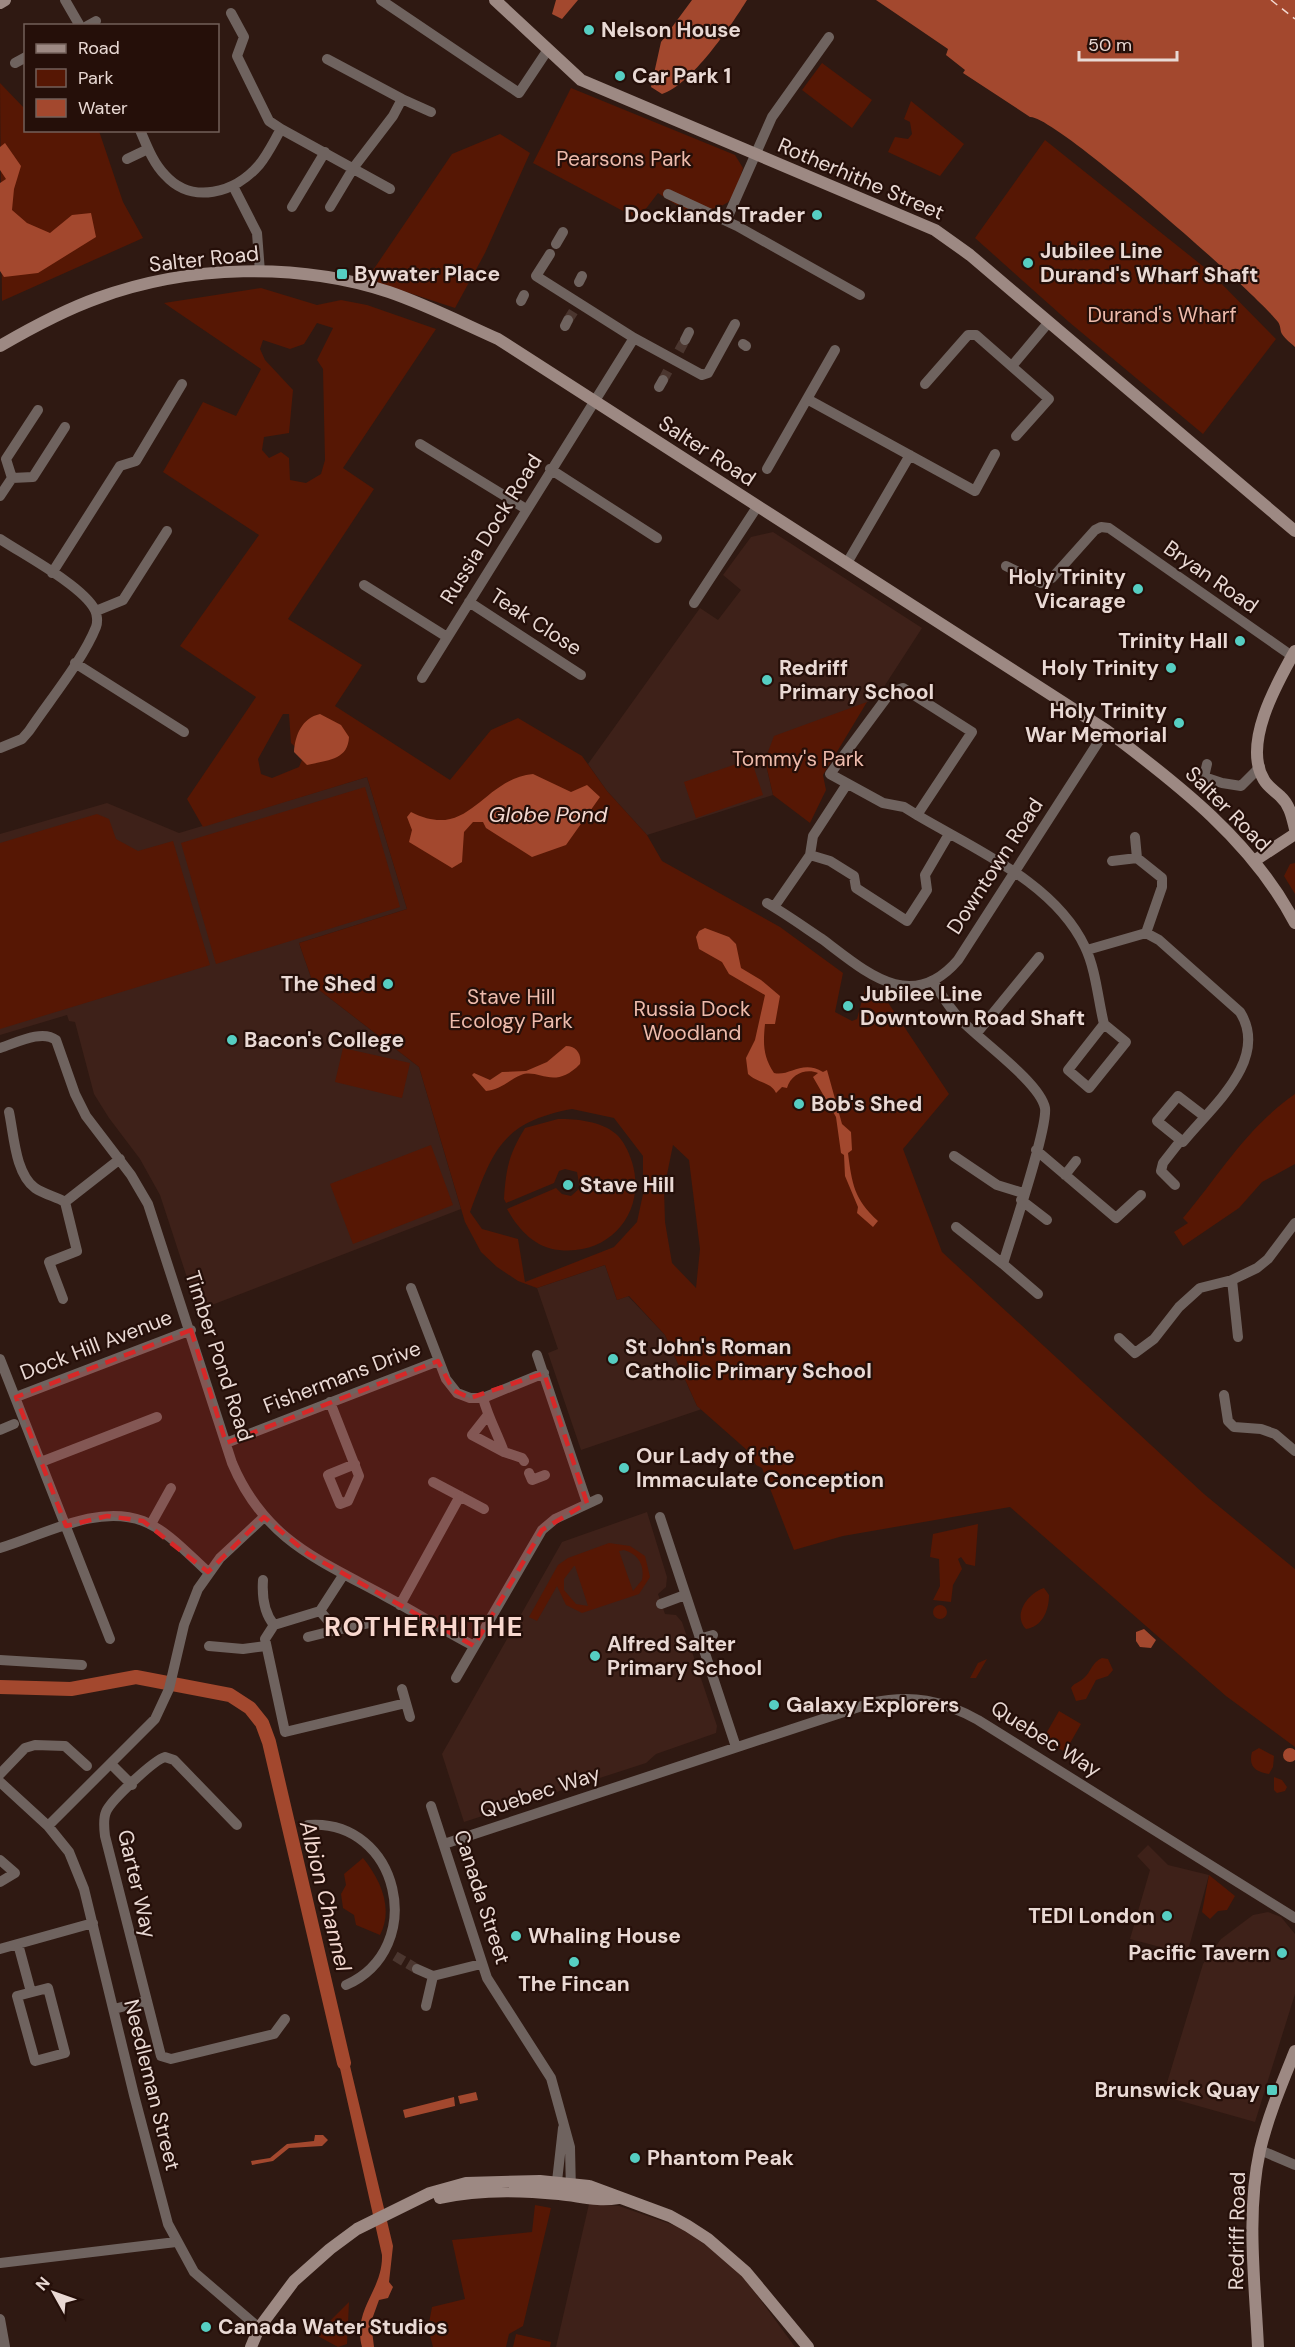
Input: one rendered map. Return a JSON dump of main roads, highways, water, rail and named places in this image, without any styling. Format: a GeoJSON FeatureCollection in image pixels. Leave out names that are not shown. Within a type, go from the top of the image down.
{"type":"FeatureCollection","features":[{"type":"Feature","properties":{"kind":"water"},"geometry":{"type":"Polygon","coordinates":[[[556,0],[578,0],[562,19],[552,14],[556,0]]]}},
{"type":"Feature","properties":{"kind":"water"},"geometry":{"type":"Polygon","coordinates":[[[692,0],[747,0],[721,39],[697,67],[685,79],[662,94],[651,87],[661,42],[692,0]]]}},
{"type":"Feature","properties":{"kind":"water"},"geometry":{"type":"Polygon","coordinates":[[[876,0],[1295,0],[1295,347],[1283,336],[1278,322],[1233,277],[1113,173],[1046,124],[1030,117],[963,73],[965,70],[946,55],[948,49],[876,0]]]}},
{"type":"Feature","properties":{"kind":"water"},"geometry":{"type":"Polygon","coordinates":[[[5,143],[21,166],[14,189],[12,210],[27,223],[50,233],[72,215],[91,213],[96,237],[38,273],[4,277],[0,271],[0,183],[6,179],[0,170],[0,147],[5,143]]]}},
{"type":"Feature","properties":{"kind":"water"},"geometry":{"type":"Polygon","coordinates":[[[320,714],[341,725],[349,737],[348,745],[336,758],[307,765],[294,752],[296,739],[304,723],[320,714]]]}},
{"type":"Feature","properties":{"kind":"water","name":"Globe Pond"},"geometry":{"type":"Polygon","coordinates":[[[533,774],[571,792],[587,785],[600,797],[566,845],[532,857],[486,828],[483,822],[473,822],[464,832],[462,862],[452,868],[409,842],[412,830],[407,817],[411,812],[431,819],[448,819],[462,814],[500,786],[515,778],[533,774]],[[505,809],[501,814],[503,820],[512,823],[517,816],[513,811],[505,809]]]}},
{"type":"Feature","properties":{"kind":"water"},"geometry":{"type":"Polygon","coordinates":[[[705,928],[729,937],[736,944],[741,968],[761,980],[780,996],[775,1024],[765,1024],[764,1031],[766,1055],[774,1073],[780,1074],[809,1067],[823,1072],[827,1070],[842,1124],[851,1132],[852,1150],[848,1153],[853,1182],[859,1198],[878,1221],[873,1227],[857,1213],[858,1207],[845,1176],[844,1155],[841,1153],[836,1117],[813,1077],[818,1073],[809,1071],[800,1073],[792,1079],[787,1088],[782,1087],[776,1093],[774,1089],[748,1074],[746,1058],[755,1040],[765,995],[729,974],[722,962],[699,949],[696,937],[699,931],[705,928]]]}},
{"type":"Feature","properties":{"kind":"water"},"geometry":{"type":"Polygon","coordinates":[[[566,1046],[573,1047],[577,1051],[580,1064],[562,1076],[555,1078],[534,1074],[521,1075],[496,1089],[486,1091],[472,1075],[474,1073],[490,1080],[502,1072],[526,1071],[547,1062],[566,1046]]]}},
{"type":"Feature","properties":{"kind":"water"},"geometry":{"type":"Polygon","coordinates":[[[1144,1629],[1156,1640],[1151,1648],[1140,1647],[1136,1641],[1136,1632],[1144,1629]]]}},
{"type":"Feature","properties":{"kind":"water"},"geometry":{"type":"Polygon","coordinates":[[[1290,1748],[1295,1750],[1295,1760],[1290,1762],[1285,1760],[1283,1755],[1285,1750],[1290,1748]]]}},
{"type":"Feature","properties":{"kind":"water"},"geometry":{"type":"Polygon","coordinates":[[[345,2045],[393,2246],[389,2282],[393,2287],[388,2298],[379,2300],[371,2322],[374,2347],[362,2347],[361,2322],[378,2279],[382,2255],[335,2046],[345,2045]]]}},
{"type":"Feature","properties":{"kind":"water"},"geometry":{"type":"Polygon","coordinates":[[[476,2092],[478,2100],[460,2104],[458,2096],[476,2092]]]}},
{"type":"Feature","properties":{"kind":"water"},"geometry":{"type":"Polygon","coordinates":[[[454,2097],[455,2106],[405,2118],[403,2110],[454,2097]]]}},
{"type":"Feature","properties":{"kind":"water"},"geometry":{"type":"Polygon","coordinates":[[[315,2135],[323,2135],[328,2140],[322,2146],[289,2148],[273,2161],[252,2165],[251,2161],[270,2158],[287,2144],[314,2141],[315,2135]]]}},
{"type":"Feature","properties":{"kind":"waterway","name":"Albion Channel"},"geometry":{"type":"LineString","coordinates":[[0,1687],[71,1689],[136,1677],[230,1695],[250,1708],[262,1723],[269,1742],[344,2063]]}},
{"type":"Feature","properties":{"kind":"tunnel"},"geometry":{"type":"LineString","coordinates":[[568,320],[575,309]]}},
{"type":"Feature","properties":{"kind":"tunnel"},"geometry":{"type":"LineString","coordinates":[[679,351],[685,340]]}},
{"type":"Feature","properties":{"kind":"tunnel"},"geometry":{"type":"LineString","coordinates":[[663,380],[670,367]]}},
{"type":"Feature","properties":{"kind":"tunnel"},"geometry":{"type":"LineString","coordinates":[[395,1956],[417,1969]]}},
{"type":"Feature","properties":{"kind":"place","name":"Nelson House"},"geometry":{"type":"Point","coordinates":[589,30]}},
{"type":"Feature","properties":{"kind":"place","name":"Car Park 1"},"geometry":{"type":"Point","coordinates":[620,76]}},
{"type":"Feature","properties":{"kind":"place","name":"Docklands Trader"},"geometry":{"type":"Point","coordinates":[817,215]}},
{"type":"Feature","properties":{"kind":"place","name":"Jubilee Line Durand's Wharf Shaft"},"geometry":{"type":"Point","coordinates":[1028,263]}},
{"type":"Feature","properties":{"kind":"place","name":"Bywater Place"},"geometry":{"type":"Point","coordinates":[342,274]}},
{"type":"Feature","properties":{"kind":"place","name":"Holy Trinity Vicarage"},"geometry":{"type":"Point","coordinates":[1138,589]}},
{"type":"Feature","properties":{"kind":"place","name":"Trinity Hall"},"geometry":{"type":"Point","coordinates":[1240,641]}},
{"type":"Feature","properties":{"kind":"place","name":"Holy Trinity"},"geometry":{"type":"Point","coordinates":[1171,668]}},
{"type":"Feature","properties":{"kind":"place","name":"Redriff Primary School"},"geometry":{"type":"Point","coordinates":[767,680]}},
{"type":"Feature","properties":{"kind":"place","name":"Holy Trinity War Memorial"},"geometry":{"type":"Point","coordinates":[1179,723]}},
{"type":"Feature","properties":{"kind":"place","name":"The Shed"},"geometry":{"type":"Point","coordinates":[388,984]}},
{"type":"Feature","properties":{"kind":"place","name":"Jubilee Line Downtown Road Shaft"},"geometry":{"type":"Point","coordinates":[848,1006]}},
{"type":"Feature","properties":{"kind":"place","name":"Bacon's College"},"geometry":{"type":"Point","coordinates":[232,1040]}},
{"type":"Feature","properties":{"kind":"place","name":"Bob's Shed"},"geometry":{"type":"Point","coordinates":[799,1104]}},
{"type":"Feature","properties":{"kind":"place","name":"Stave Hill"},"geometry":{"type":"Point","coordinates":[568,1185]}},
{"type":"Feature","properties":{"kind":"place","name":"St John's Roman Catholic Primary School"},"geometry":{"type":"Point","coordinates":[613,1359]}},
{"type":"Feature","properties":{"kind":"place","name":"Our Lady of the Immaculate Conception"},"geometry":{"type":"Point","coordinates":[624,1468]}},
{"type":"Feature","properties":{"kind":"place","name":"Alfred Salter Primary School"},"geometry":{"type":"Point","coordinates":[595,1656]}},
{"type":"Feature","properties":{"kind":"place","name":"Galaxy Explorers"},"geometry":{"type":"Point","coordinates":[774,1705]}},
{"type":"Feature","properties":{"kind":"place","name":"TEDI London"},"geometry":{"type":"Point","coordinates":[1167,1916]}},
{"type":"Feature","properties":{"kind":"place","name":"Whaling House"},"geometry":{"type":"Point","coordinates":[516,1936]}},
{"type":"Feature","properties":{"kind":"place","name":"Pacific Tavern"},"geometry":{"type":"Point","coordinates":[1282,1953]}},
{"type":"Feature","properties":{"kind":"place","name":"The Fincan"},"geometry":{"type":"Point","coordinates":[574,1962]}},
{"type":"Feature","properties":{"kind":"place","name":"Brunswick Quay"},"geometry":{"type":"Point","coordinates":[1272,2090]}},
{"type":"Feature","properties":{"kind":"place","name":"Phantom Peak"},"geometry":{"type":"Point","coordinates":[635,2158]}},
{"type":"Feature","properties":{"kind":"place","name":"Canada Water Studios"},"geometry":{"type":"Point","coordinates":[206,2327]}},
{"type":"Feature","properties":{"kind":"district","name":"ROTHERHITHE"},"geometry":{"type":"Point","coordinates":[424,1627]}},
{"type":"Feature","properties":{"kind":"park label","name":"Pearsons Park"},"geometry":{"type":"Point","coordinates":[624,159]}},
{"type":"Feature","properties":{"kind":"park label","name":"Durand's Wharf"},"geometry":{"type":"Point","coordinates":[1162,315]}},
{"type":"Feature","properties":{"kind":"park label","name":"Tommy's Park"},"geometry":{"type":"Point","coordinates":[798,759]}},
{"type":"Feature","properties":{"kind":"park label","name":"Stave Hill Ecology Park"},"geometry":{"type":"Point","coordinates":[511,1009]}},
{"type":"Feature","properties":{"kind":"park label","name":"Russia Dock Woodland"},"geometry":{"type":"Point","coordinates":[692,1021]}}]}
